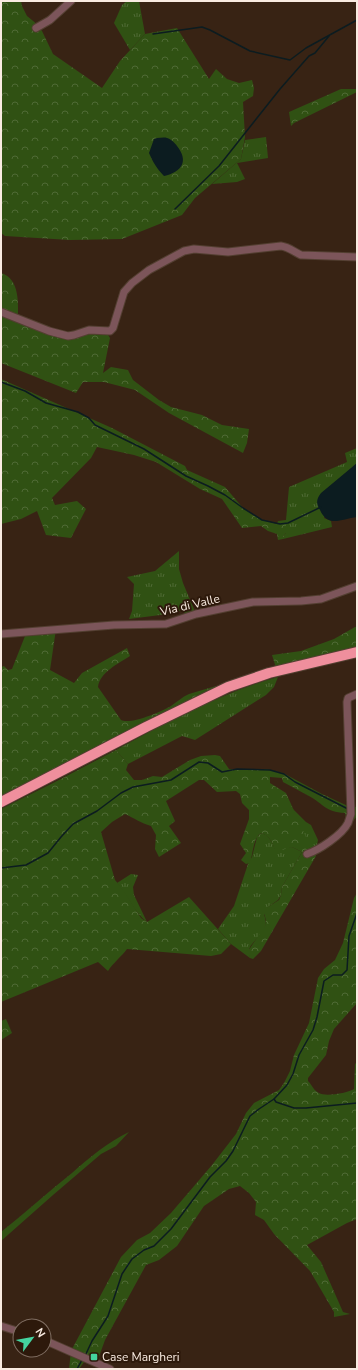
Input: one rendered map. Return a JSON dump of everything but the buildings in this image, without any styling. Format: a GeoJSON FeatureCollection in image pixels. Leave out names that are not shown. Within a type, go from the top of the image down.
{"type":"FeatureCollection","features":[{"type":"Feature","properties":{"kind":"highway"},"geometry":{"type":"LineString","coordinates":[[1,802],[146,727],[234,685],[257,676],[293,666],[357,652]]}},
{"type":"Feature","properties":{"kind":"highway"},"geometry":{"type":"LineString","coordinates":[[1,808],[55,782],[147,733],[238,690],[274,678],[357,659]]}},
{"type":"Feature","properties":{"kind":"street"},"geometry":{"type":"LineString","coordinates":[[36,28],[50,20],[71,1]]}},
{"type":"Feature","properties":{"kind":"street"},"geometry":{"type":"LineString","coordinates":[[1,312],[49,331],[68,336],[89,330],[110,331],[113,328],[124,292],[132,283],[149,270],[184,251],[194,249],[228,252],[281,246],[287,247],[295,253],[301,255],[357,257]]}},
{"type":"Feature","properties":{"kind":"street","name":"Via di Valle"},"geometry":{"type":"LineString","coordinates":[[1,634],[166,624],[196,614],[254,602],[321,599],[357,586]]}},
{"type":"Feature","properties":{"kind":"street"},"geometry":{"type":"LineString","coordinates":[[307,854],[314,852],[339,834],[349,822],[347,702],[348,698],[357,694]]}},
{"type":"Feature","properties":{"kind":"street"},"geometry":{"type":"LineString","coordinates":[[1,1326],[12,1329]]}},
{"type":"Feature","properties":{"kind":"street"},"geometry":{"type":"LineString","coordinates":[[52,1343],[110,1369]]}},
{"type":"Feature","properties":{"kind":"green space"},"geometry":{"type":"Polygon","coordinates":[[[1,1],[21,1],[27,16],[38,25],[53,54],[102,88],[120,61],[145,34],[177,28],[209,79],[216,69],[227,79],[239,83],[252,80],[254,88],[253,96],[243,102],[245,137],[241,159],[195,198],[182,215],[122,239],[70,240],[5,236],[1,233],[1,1]]]}},
{"type":"Feature","properties":{"kind":"green space"},"geometry":{"type":"Polygon","coordinates":[[[127,1],[139,1],[145,34],[130,50],[114,23],[122,5],[127,1]]]}},
{"type":"Feature","properties":{"kind":"green space"},"geometry":{"type":"Polygon","coordinates":[[[341,89],[357,89],[357,92],[294,123],[291,126],[289,112],[341,89]]]}},
{"type":"Feature","properties":{"kind":"green space"},"geometry":{"type":"Polygon","coordinates":[[[266,137],[268,158],[237,163],[245,179],[237,182],[212,184],[241,159],[245,140],[266,137]]]}},
{"type":"Feature","properties":{"kind":"green space"},"geometry":{"type":"Polygon","coordinates":[[[1,273],[12,280],[15,286],[18,299],[18,318],[68,336],[105,330],[110,338],[103,373],[111,367],[128,370],[133,380],[159,400],[171,407],[202,415],[222,425],[249,429],[247,443],[243,453],[169,413],[135,390],[104,382],[83,382],[76,393],[1,363],[1,273]]]}},
{"type":"Feature","properties":{"kind":"green space"},"geometry":{"type":"Polygon","coordinates":[[[1,379],[112,428],[185,466],[187,470],[225,487],[243,508],[262,520],[277,524],[278,521],[286,520],[286,533],[283,536],[283,539],[278,540],[277,534],[268,531],[261,526],[242,528],[222,499],[200,489],[156,462],[134,455],[97,447],[91,458],[52,498],[55,505],[77,501],[86,509],[71,538],[46,535],[37,511],[21,519],[1,524],[1,379]]]}},
{"type":"Feature","properties":{"kind":"green space"},"geometry":{"type":"Polygon","coordinates":[[[357,448],[357,463],[344,475],[324,518],[331,521],[332,527],[283,539],[283,536],[286,533],[289,487],[347,462],[345,453],[357,448]]]}},
{"type":"Feature","properties":{"kind":"green space"},"geometry":{"type":"Polygon","coordinates":[[[179,551],[179,569],[183,583],[196,614],[187,617],[183,610],[168,614],[129,619],[132,611],[134,584],[127,577],[155,571],[179,551]]]}},
{"type":"Feature","properties":{"kind":"green space"},"geometry":{"type":"Polygon","coordinates":[[[357,627],[357,652],[277,671],[272,655],[301,651],[334,639],[357,627]]]}},
{"type":"Feature","properties":{"kind":"green space"},"geometry":{"type":"Polygon","coordinates":[[[56,629],[50,670],[74,683],[82,673],[127,648],[130,656],[115,665],[106,673],[99,682],[98,687],[121,720],[131,721],[153,714],[171,706],[186,695],[216,686],[222,690],[1,802],[1,667],[4,666],[8,670],[12,669],[27,631],[56,629]]]}},
{"type":"Feature","properties":{"kind":"green space"},"geometry":{"type":"Polygon","coordinates":[[[278,677],[274,687],[266,695],[195,740],[182,736],[128,764],[116,750],[195,709],[236,691],[278,677]]]}},
{"type":"Feature","properties":{"kind":"green space"},"geometry":{"type":"Polygon","coordinates":[[[116,750],[128,764],[126,770],[134,780],[142,780],[153,776],[162,777],[190,760],[201,756],[215,755],[220,756],[229,769],[266,769],[283,773],[350,807],[357,807],[357,816],[350,825],[344,823],[346,818],[345,813],[333,811],[325,807],[314,799],[283,782],[282,778],[270,777],[270,783],[286,793],[308,843],[307,854],[316,850],[316,856],[261,951],[253,959],[250,958],[248,951],[265,926],[266,920],[263,910],[279,900],[282,887],[302,852],[292,847],[275,852],[271,840],[261,833],[256,839],[250,863],[246,864],[241,860],[246,853],[240,844],[249,819],[249,810],[242,803],[240,794],[236,791],[217,792],[204,780],[199,780],[166,801],[175,821],[169,826],[181,843],[159,857],[155,849],[156,835],[151,826],[125,814],[112,822],[101,832],[115,880],[124,891],[141,918],[147,922],[189,897],[231,944],[221,954],[211,956],[127,949],[108,971],[98,962],[1,1002],[1,809],[116,750]]]}},
{"type":"Feature","properties":{"kind":"green space"},"geometry":{"type":"Polygon","coordinates":[[[293,809],[311,825],[318,840],[316,850],[307,854],[293,809]]]}},
{"type":"Feature","properties":{"kind":"green space"},"geometry":{"type":"Polygon","coordinates":[[[261,833],[268,837],[275,849],[292,847],[302,852],[282,887],[281,895],[278,900],[268,907],[264,915],[266,921],[265,926],[260,936],[250,947],[250,958],[231,944],[218,929],[234,906],[248,864],[252,857],[257,837],[261,833]]]}},
{"type":"Feature","properties":{"kind":"green space"},"geometry":{"type":"Polygon","coordinates":[[[131,874],[138,875],[133,887],[134,895],[147,922],[138,913],[117,883],[131,874]]]}},
{"type":"Feature","properties":{"kind":"green space"},"geometry":{"type":"Polygon","coordinates":[[[357,893],[357,1003],[334,1029],[329,1041],[326,1055],[308,1078],[308,1081],[314,1089],[322,1094],[331,1095],[347,1092],[354,1089],[355,1064],[357,1062],[357,1219],[307,1245],[321,1262],[343,1312],[350,1314],[334,1317],[334,1312],[310,1271],[274,1234],[264,1220],[255,1215],[256,1202],[249,1193],[240,1186],[229,1189],[204,1206],[177,1246],[159,1260],[146,1265],[105,1340],[97,1362],[87,1358],[79,1369],[69,1369],[71,1351],[121,1257],[137,1240],[150,1233],[171,1213],[236,1134],[246,1113],[254,1103],[279,1090],[284,1083],[290,1071],[294,1055],[309,1023],[318,978],[324,969],[335,960],[343,943],[354,898],[357,893]]]}},
{"type":"Feature","properties":{"kind":"green space"},"geometry":{"type":"Polygon","coordinates":[[[6,1019],[12,1033],[1,1040],[1,1021],[6,1019]]]}},
{"type":"Feature","properties":{"kind":"green space"},"geometry":{"type":"Polygon","coordinates":[[[129,1132],[116,1146],[101,1154],[1,1241],[1,1232],[106,1145],[129,1132]]]}},
{"type":"Feature","properties":{"kind":"shaded area"},"geometry":{"type":"Polygon","coordinates":[[[166,138],[174,142],[183,156],[182,165],[179,169],[164,176],[155,165],[149,153],[154,139],[166,138]]]}},
{"type":"Feature","properties":{"kind":"shaded area"},"geometry":{"type":"Polygon","coordinates":[[[357,463],[357,517],[331,521],[323,516],[317,502],[318,498],[321,493],[357,463]]]}},
{"type":"Feature","properties":{"kind":"waterway"},"geometry":{"type":"LineString","coordinates":[[153,34],[202,27],[250,51],[290,60],[306,48],[357,20]]}},
{"type":"Feature","properties":{"kind":"waterway"},"geometry":{"type":"LineString","coordinates":[[175,209],[219,166],[280,89],[309,56],[315,53],[329,36]]}},
{"type":"Feature","properties":{"kind":"waterway"},"geometry":{"type":"LineString","coordinates":[[1,382],[25,391],[46,403],[78,412],[89,418],[95,425],[144,449],[186,476],[225,495],[262,520],[280,524],[288,523],[321,507]]}},
{"type":"Feature","properties":{"kind":"waterway"},"geometry":{"type":"LineString","coordinates":[[1,868],[26,865],[48,853],[73,824],[97,811],[121,793],[133,787],[171,780],[199,762],[208,763],[222,772],[237,769],[270,770],[284,774],[295,782],[348,809]]}},
{"type":"Feature","properties":{"kind":"waterway"},"geometry":{"type":"LineString","coordinates":[[85,1356],[92,1341],[108,1316],[122,1274],[132,1259],[144,1250],[154,1246],[171,1229],[210,1177],[226,1161],[233,1151],[250,1116],[274,1099],[287,1085],[293,1074],[299,1055],[313,1030],[324,981],[333,975],[342,975],[347,970],[349,936],[357,913]]}},
{"type":"Feature","properties":{"kind":"waterway"},"geometry":{"type":"LineString","coordinates":[[274,1099],[276,1102],[294,1108],[357,1103]]}},
{"type":"Feature","properties":{"kind":"waterway"},"geometry":{"type":"LineString","coordinates":[[77,1369],[82,1360]]}},
{"type":"Feature","properties":{"kind":"place","name":"Case Margheri"},"geometry":{"type":"Point","coordinates":[94,1357]}}]}
